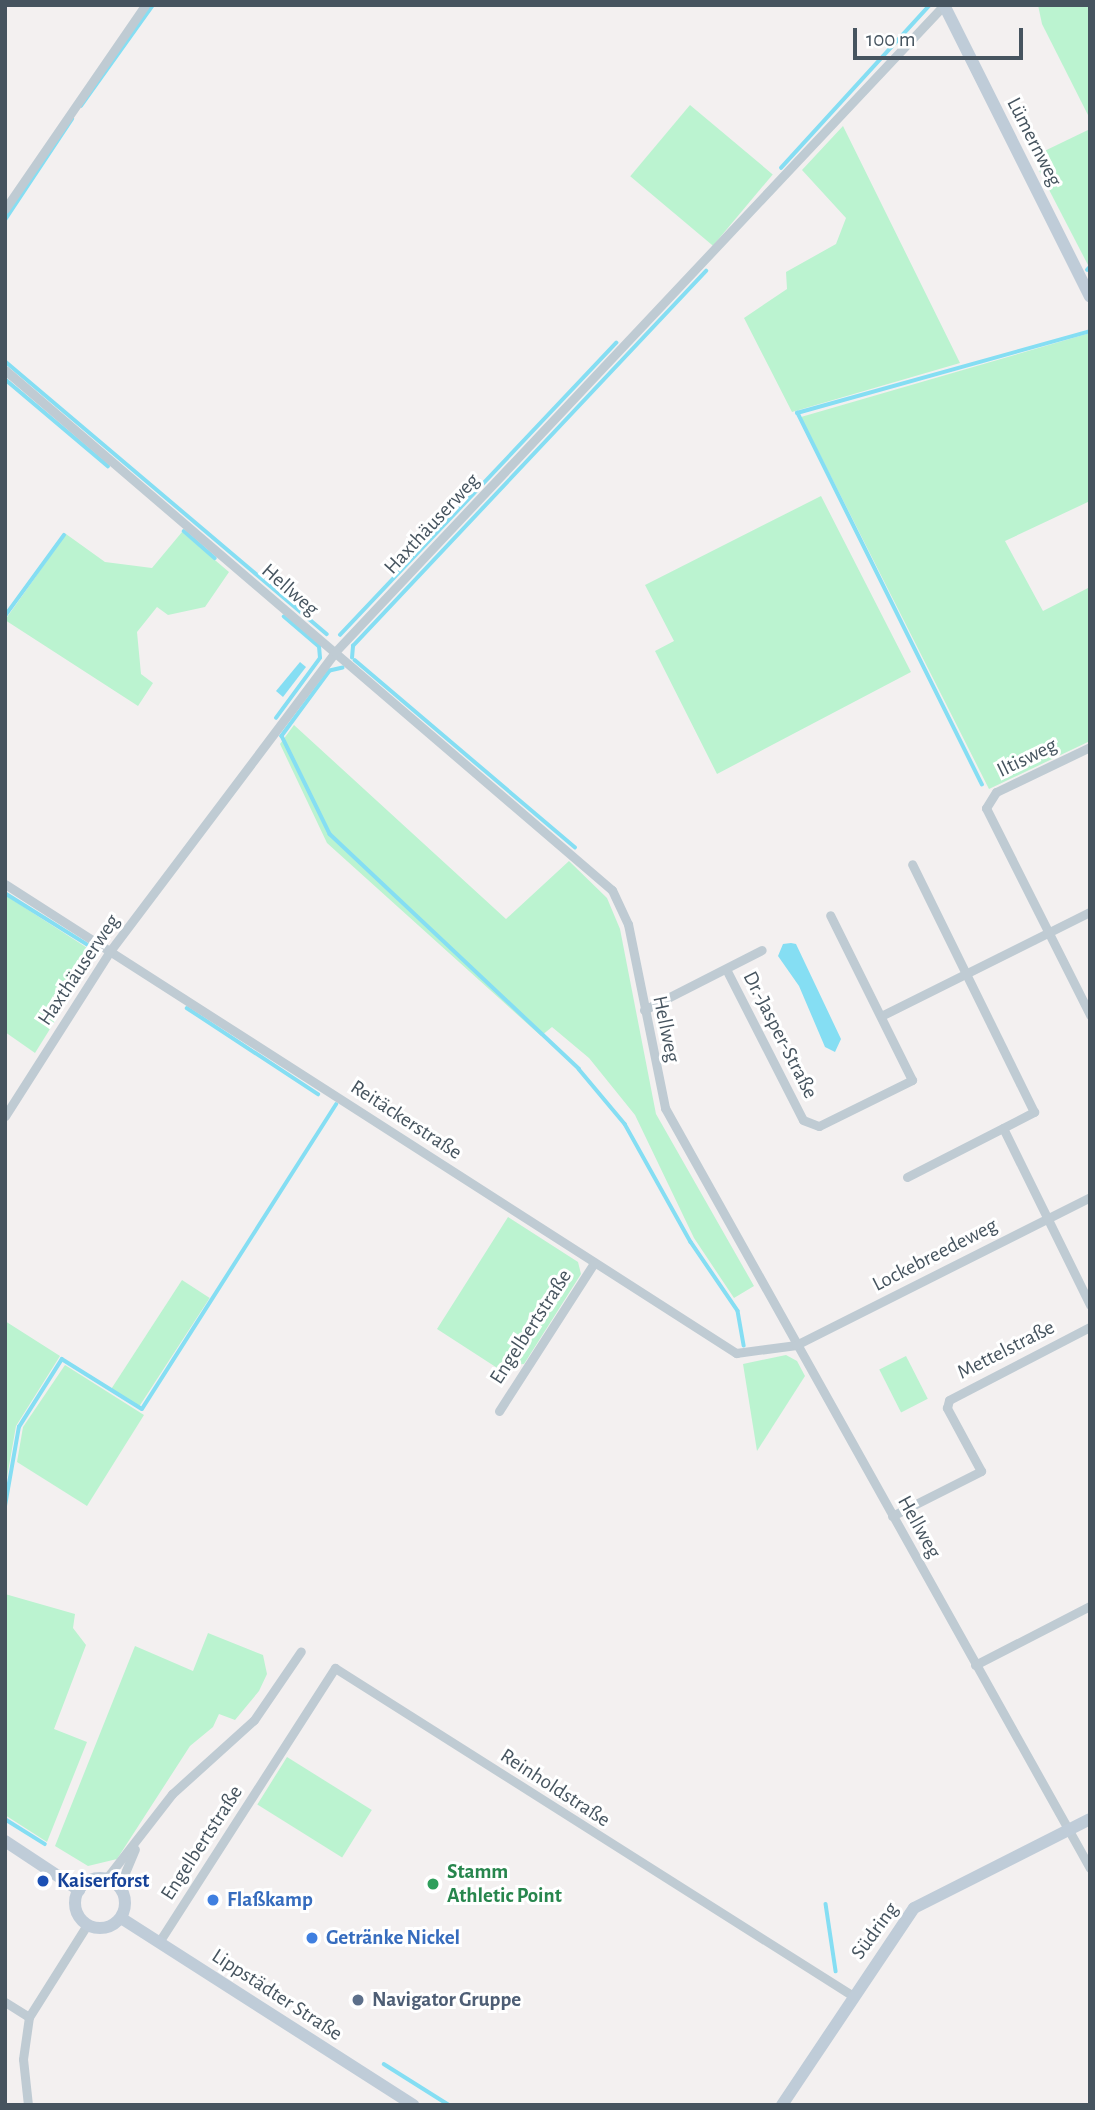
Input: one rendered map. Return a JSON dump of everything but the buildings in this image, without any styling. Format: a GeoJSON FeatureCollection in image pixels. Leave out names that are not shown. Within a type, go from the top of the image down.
{"type":"FeatureCollection","features":[{"type":"Feature","properties":{"kind":"street"},"geometry":{"type":"LineString","coordinates":[[5,209],[145,5]]}},
{"type":"Feature","properties":{"kind":"street","name":"Lümernweg"},"geometry":{"type":"LineString","coordinates":[[944,5],[1090,297]]}},
{"type":"Feature","properties":{"kind":"street","name":"Haxthäuserweg"},"geometry":{"type":"LineString","coordinates":[[5,1116],[110,951],[335,652],[944,5]]}},
{"type":"Feature","properties":{"kind":"street","name":"Hellweg"},"geometry":{"type":"LineString","coordinates":[[5,370],[612,890],[628,924],[665,1108],[1090,1868]]}},
{"type":"Feature","properties":{"kind":"street","name":"Iltisweg"},"geometry":{"type":"LineString","coordinates":[[1048,932],[986,808],[996,792],[1090,747]]}},
{"type":"Feature","properties":{"kind":"street"},"geometry":{"type":"LineString","coordinates":[[906,1177],[1034,1112],[912,864]]}},
{"type":"Feature","properties":{"kind":"street","name":"Reitäckerstraße"},"geometry":{"type":"LineString","coordinates":[[5,884],[736,1353],[796,1345]]}},
{"type":"Feature","properties":{"kind":"street"},"geometry":{"type":"LineString","coordinates":[[830,915],[881,1016],[1090,912]]}},
{"type":"Feature","properties":{"kind":"street"},"geometry":{"type":"LineString","coordinates":[[1048,932],[1090,1015]]}},
{"type":"Feature","properties":{"kind":"street","name":"Dr.-Jasper-Straße"},"geometry":{"type":"LineString","coordinates":[[645,1010],[762,950]]}},
{"type":"Feature","properties":{"kind":"street","name":"Dr.-Jasper-Straße"},"geometry":{"type":"LineString","coordinates":[[726,969],[803,1119],[819,1126],[912,1080],[881,1016]]}},
{"type":"Feature","properties":{"kind":"street"},"geometry":{"type":"LineString","coordinates":[[1003,1128],[1090,1305]]}},
{"type":"Feature","properties":{"kind":"street","name":"Lockebreedeweg"},"geometry":{"type":"LineString","coordinates":[[796,1345],[1090,1197]]}},
{"type":"Feature","properties":{"kind":"street","name":"Engelbertstraße"},"geometry":{"type":"LineString","coordinates":[[499,1411],[594,1262]]}},
{"type":"Feature","properties":{"kind":"street","name":"Mettelstraße"},"geometry":{"type":"LineString","coordinates":[[892,1516],[981,1471],[947,1408],[949,1399],[1090,1327]]}},
{"type":"Feature","properties":{"kind":"street"},"geometry":{"type":"LineString","coordinates":[[975,1665],[1090,1606]]}},
{"type":"Feature","properties":{"kind":"street"},"geometry":{"type":"LineString","coordinates":[[106,1879],[139,1841],[172,1794],[254,1720],[301,1651]]}},
{"type":"Feature","properties":{"kind":"street","name":"Reinholdstraße"},"geometry":{"type":"LineString","coordinates":[[274,1763],[335,1668],[853,1996]]}},
{"type":"Feature","properties":{"kind":"street","name":"Engelbertstraße"},"geometry":{"type":"LineString","coordinates":[[159,1942],[274,1763]]}},
{"type":"Feature","properties":{"kind":"street","name":"Südring"},"geometry":{"type":"LineString","coordinates":[[782,2105],[914,1909],[1090,1819]]}},
{"type":"Feature","properties":{"kind":"street"},"geometry":{"type":"LineString","coordinates":[[119,1888],[139,1841]]}},
{"type":"Feature","properties":{"kind":"street"},"geometry":{"type":"LineString","coordinates":[[5,1842],[79,1890]]}},
{"type":"Feature","properties":{"kind":"street"},"geometry":{"type":"LineString","coordinates":[[106,1879],[119,1888],[125,1902],[121,1917],[106,1928],[87,1925],[75,1909],[79,1890],[91,1880],[106,1879]]}},
{"type":"Feature","properties":{"kind":"street","name":"Lippstädter Straße"},"geometry":{"type":"LineString","coordinates":[[121,1917],[413,2105]]}},
{"type":"Feature","properties":{"kind":"street"},"geometry":{"type":"LineString","coordinates":[[28,2105],[23,2059],[29,2017],[87,1925]]}},
{"type":"Feature","properties":{"kind":"street"},"geometry":{"type":"LineString","coordinates":[[5,2002],[29,2017]]}},
{"type":"Feature","properties":{"kind":"green space"},"geometry":{"type":"Polygon","coordinates":[[[1038,5],[1090,5],[1090,119],[1042,24],[1038,5]]]}},
{"type":"Feature","properties":{"kind":"green space"},"geometry":{"type":"Polygon","coordinates":[[[690,105],[773,174],[713,246],[630,176],[690,105]]]}},
{"type":"Feature","properties":{"kind":"green space"},"geometry":{"type":"Polygon","coordinates":[[[843,126],[960,363],[792,412],[744,318],[787,289],[786,272],[836,244],[846,218],[802,170],[843,126]]]}},
{"type":"Feature","properties":{"kind":"green space"},"geometry":{"type":"Polygon","coordinates":[[[1090,129],[1090,263],[1088,265],[1032,157],[1090,129]]]}},
{"type":"Feature","properties":{"kind":"green space"},"geometry":{"type":"Polygon","coordinates":[[[1090,333],[1090,501],[1005,541],[1043,611],[1090,587],[1090,741],[989,789],[801,417],[1090,333]]]}},
{"type":"Feature","properties":{"kind":"green space"},"geometry":{"type":"Polygon","coordinates":[[[821,496],[911,672],[717,774],[655,651],[674,641],[645,585],[821,496]]]}},
{"type":"Feature","properties":{"kind":"green space"},"geometry":{"type":"Polygon","coordinates":[[[182,532],[229,572],[205,607],[168,615],[157,607],[137,632],[141,674],[153,683],[138,706],[5,620],[66,534],[105,562],[152,568],[182,532]]]}},
{"type":"Feature","properties":{"kind":"green space"},"geometry":{"type":"Polygon","coordinates":[[[294,725],[506,919],[569,861],[607,898],[620,929],[656,1114],[754,1286],[734,1298],[694,1238],[635,1115],[589,1058],[552,1027],[541,1036],[327,843],[280,744],[294,725]]]}},
{"type":"Feature","properties":{"kind":"green space"},"geometry":{"type":"Polygon","coordinates":[[[5,895],[92,951],[93,960],[35,1053],[5,1032],[5,895]]]}},
{"type":"Feature","properties":{"kind":"green space"},"geometry":{"type":"Polygon","coordinates":[[[508,1217],[578,1262],[581,1274],[524,1364],[510,1365],[505,1373],[437,1329],[508,1217]]]}},
{"type":"Feature","properties":{"kind":"green space"},"geometry":{"type":"Polygon","coordinates":[[[182,1280],[210,1298],[139,1407],[111,1389],[182,1280]]]}},
{"type":"Feature","properties":{"kind":"green space"},"geometry":{"type":"Polygon","coordinates":[[[5,1321],[60,1356],[16,1426],[5,1489],[5,1321]]]}},
{"type":"Feature","properties":{"kind":"green space"},"geometry":{"type":"Polygon","coordinates":[[[786,1355],[797,1361],[805,1376],[757,1451],[743,1364],[786,1355]]]}},
{"type":"Feature","properties":{"kind":"green space"},"geometry":{"type":"Polygon","coordinates":[[[906,1356],[928,1399],[901,1412],[879,1370],[906,1356]]]}},
{"type":"Feature","properties":{"kind":"green space"},"geometry":{"type":"Polygon","coordinates":[[[65,1365],[144,1415],[87,1506],[17,1462],[23,1427],[65,1365]]]}},
{"type":"Feature","properties":{"kind":"green space"},"geometry":{"type":"Polygon","coordinates":[[[5,1594],[75,1614],[73,1628],[86,1645],[54,1729],[87,1742],[47,1842],[5,1815],[5,1594]]]}},
{"type":"Feature","properties":{"kind":"green space"},"geometry":{"type":"Polygon","coordinates":[[[208,1633],[263,1655],[267,1674],[259,1691],[235,1720],[219,1714],[213,1727],[190,1746],[117,1859],[88,1866],[55,1846],[135,1646],[193,1671],[208,1633]]]}},
{"type":"Feature","properties":{"kind":"green space"},"geometry":{"type":"Polygon","coordinates":[[[287,1757],[372,1810],[342,1857],[257,1804],[287,1757]]]}},
{"type":"Feature","properties":{"kind":"water"},"geometry":{"type":"Polygon","coordinates":[[[300,662],[306,667],[283,697],[276,691],[300,662]]]}},
{"type":"Feature","properties":{"kind":"water"},"geometry":{"type":"Polygon","coordinates":[[[783,944],[796,944],[841,1039],[835,1052],[825,1047],[799,986],[778,956],[783,944]]]}},
{"type":"Feature","properties":{"kind":"waterway"},"geometry":{"type":"LineString","coordinates":[[81,106],[153,5]]}},
{"type":"Feature","properties":{"kind":"waterway"},"geometry":{"type":"LineString","coordinates":[[781,168],[930,5]]}},
{"type":"Feature","properties":{"kind":"waterway"},"geometry":{"type":"LineString","coordinates":[[5,220],[72,119]]}},
{"type":"Feature","properties":{"kind":"waterway"},"geometry":{"type":"LineString","coordinates":[[1087,270],[1090,267]]}},
{"type":"Feature","properties":{"kind":"waterway"},"geometry":{"type":"LineString","coordinates":[[352,658],[353,646],[706,271]]}},
{"type":"Feature","properties":{"kind":"waterway"},"geometry":{"type":"LineString","coordinates":[[982,785],[797,413],[1090,331]]}},
{"type":"Feature","properties":{"kind":"waterway"},"geometry":{"type":"LineString","coordinates":[[340,635],[616,343]]}},
{"type":"Feature","properties":{"kind":"waterway"},"geometry":{"type":"LineString","coordinates":[[5,361],[327,634]]}},
{"type":"Feature","properties":{"kind":"waterway"},"geometry":{"type":"LineString","coordinates":[[5,379],[108,466]]}},
{"type":"Feature","properties":{"kind":"waterway"},"geometry":{"type":"LineString","coordinates":[[184,531],[215,558]]}},
{"type":"Feature","properties":{"kind":"waterway"},"geometry":{"type":"LineString","coordinates":[[5,616],[64,535]]}},
{"type":"Feature","properties":{"kind":"waterway"},"geometry":{"type":"LineString","coordinates":[[276,718],[320,658],[319,647],[284,617]]}},
{"type":"Feature","properties":{"kind":"waterway"},"geometry":{"type":"LineString","coordinates":[[355,660],[575,847]]}},
{"type":"Feature","properties":{"kind":"waterway"},"geometry":{"type":"LineString","coordinates":[[343,668],[330,671],[282,736],[330,834],[579,1069],[625,1124],[691,1242],[738,1311],[744,1345]]}},
{"type":"Feature","properties":{"kind":"waterway"},"geometry":{"type":"LineString","coordinates":[[5,893],[93,948]]}},
{"type":"Feature","properties":{"kind":"waterway"},"geometry":{"type":"LineString","coordinates":[[187,1008],[318,1094]]}},
{"type":"Feature","properties":{"kind":"waterway"},"geometry":{"type":"LineString","coordinates":[[5,1506],[19,1427],[62,1359],[142,1409],[336,1105]]}},
{"type":"Feature","properties":{"kind":"waterway"},"geometry":{"type":"LineString","coordinates":[[5,1819],[45,1844]]}},
{"type":"Feature","properties":{"kind":"waterway"},"geometry":{"type":"LineString","coordinates":[[826,1904],[836,1971]]}},
{"type":"Feature","properties":{"kind":"waterway"},"geometry":{"type":"LineString","coordinates":[[384,2064],[449,2105]]}},
{"type":"Feature","properties":{"kind":"place","name":"Kaiserforst"},"geometry":{"type":"Point","coordinates":[43,1881]}},
{"type":"Feature","properties":{"kind":"place","name":"Stamm Athletic Point"},"geometry":{"type":"Point","coordinates":[433,1884]}},
{"type":"Feature","properties":{"kind":"place","name":"Flaßkamp"},"geometry":{"type":"Point","coordinates":[213,1900]}},
{"type":"Feature","properties":{"kind":"place","name":"Getränke Nickel"},"geometry":{"type":"Point","coordinates":[312,1938]}},
{"type":"Feature","properties":{"kind":"place","name":"Navigator Gruppe"},"geometry":{"type":"Point","coordinates":[358,2000]}}]}
